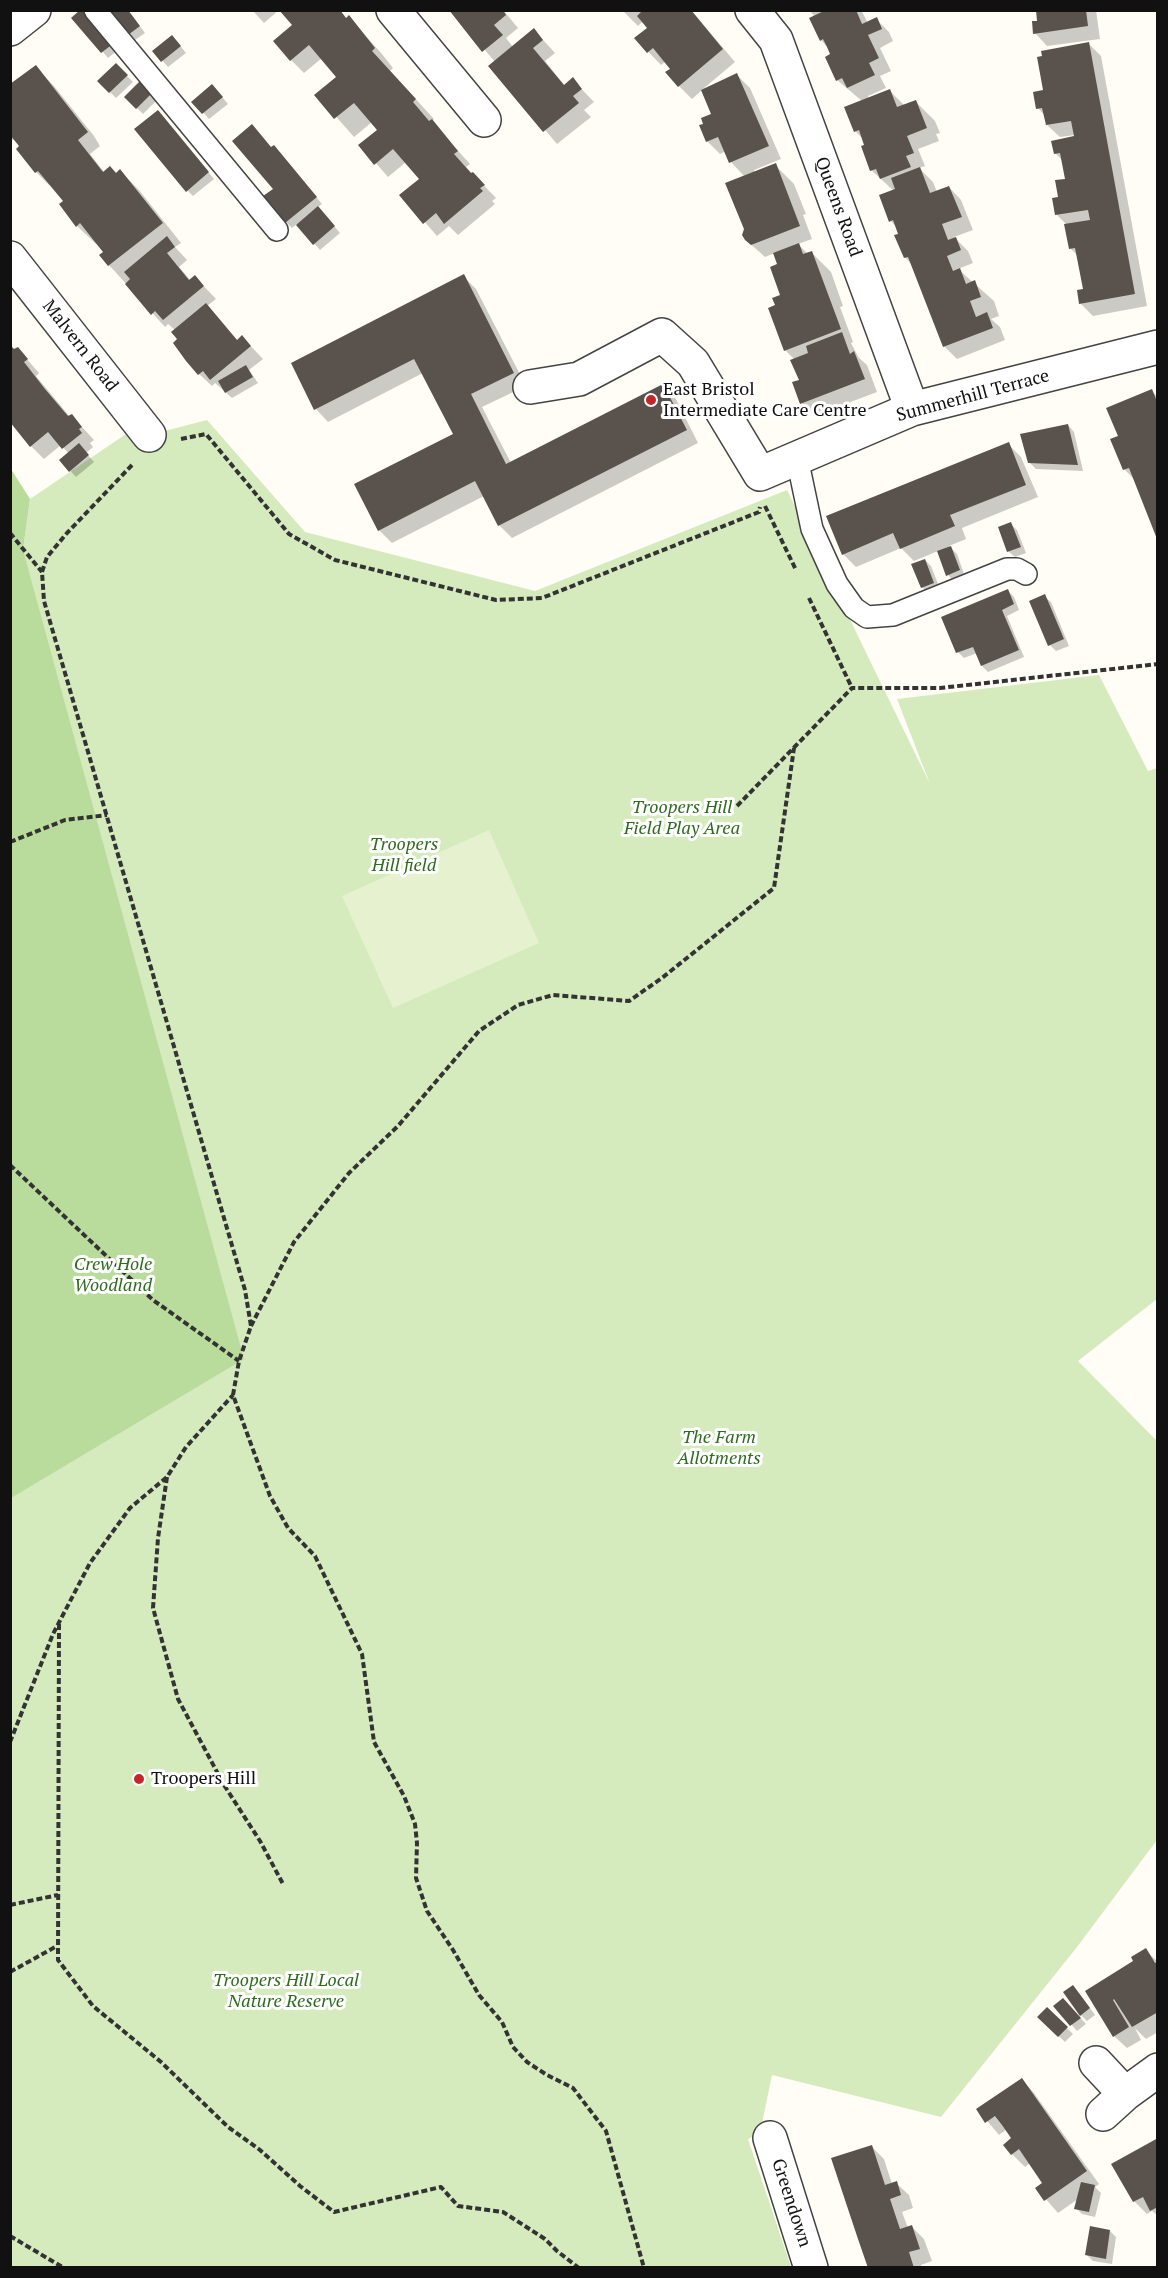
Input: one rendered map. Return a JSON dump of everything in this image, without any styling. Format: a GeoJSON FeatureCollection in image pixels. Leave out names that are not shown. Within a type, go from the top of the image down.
{"type":"FeatureCollection","features":[{"type":"Feature","properties":{"kind":"street"},"geometry":{"type":"LineString","coordinates":[[10,29],[34,10]]}},
{"type":"Feature","properties":{"kind":"street"},"geometry":{"type":"LineString","coordinates":[[393,10],[484,120]]}},
{"type":"Feature","properties":{"kind":"street","name":"Queens Road"},"geometry":{"type":"LineString","coordinates":[[752,10],[776,40],[912,409]]}},
{"type":"Feature","properties":{"kind":"street","name":"Malvern Road"},"geometry":{"type":"LineString","coordinates":[[10,258],[152,446]]}},
{"type":"Feature","properties":{"kind":"street"},"geometry":{"type":"LineString","coordinates":[[530,387],[579,379],[662,335],[693,363],[760,474]]}},
{"type":"Feature","properties":{"kind":"street","name":"Summerhill Terrace"},"geometry":{"type":"LineString","coordinates":[[760,474],[912,409],[1158,347]]}},
{"type":"Feature","properties":{"kind":"street"},"geometry":{"type":"LineString","coordinates":[[1096,2063],[1114,2104],[1158,2070]]}},
{"type":"Feature","properties":{"kind":"street","name":"Greendown"},"geometry":{"type":"LineString","coordinates":[[770,2138],[811,2268]]}},
{"type":"Feature","properties":{"kind":"lane"},"geometry":{"type":"LineString","coordinates":[[95,10],[277,230]]}},
{"type":"Feature","properties":{"kind":"lane"},"geometry":{"type":"LineString","coordinates":[[797,458],[812,529],[837,584],[854,608],[867,617],[893,615],[1007,569],[1017,569],[1026,574]]}},
{"type":"Feature","properties":{"kind":"path"},"geometry":{"type":"LineString","coordinates":[[251,1326],[245,1290],[44,601],[42,572],[47,557],[67,533],[152,446],[206,435],[289,534],[335,560],[496,600],[542,598],[759,512],[763,500],[760,474]]}},
{"type":"Feature","properties":{"kind":"path"},"geometry":{"type":"LineString","coordinates":[[10,533],[42,572]]}},
{"type":"Feature","properties":{"kind":"path"},"geometry":{"type":"LineString","coordinates":[[737,806],[852,688],[940,688],[1158,664]]}},
{"type":"Feature","properties":{"kind":"path"},"geometry":{"type":"LineString","coordinates":[[644,2268],[606,2131],[573,2088],[527,2062],[513,2047],[502,2022],[479,1995],[427,1911],[416,1878],[415,1824],[404,1796],[374,1742],[362,1654],[315,1556],[288,1528],[270,1496],[233,1395],[239,1361],[251,1326],[294,1242],[349,1173],[398,1126],[479,1031],[518,1005],[553,995],[629,1001],[662,978],[774,888],[794,748]]}},
{"type":"Feature","properties":{"kind":"path"},"geometry":{"type":"LineString","coordinates":[[10,842],[65,820],[107,815]]}},
{"type":"Feature","properties":{"kind":"path"},"geometry":{"type":"LineString","coordinates":[[10,1165],[153,1300],[239,1361]]}},
{"type":"Feature","properties":{"kind":"path"},"geometry":{"type":"LineString","coordinates":[[10,1742],[59,1624],[96,1554],[130,1509],[167,1477],[186,1448],[233,1395]]}},
{"type":"Feature","properties":{"kind":"path"},"geometry":{"type":"LineString","coordinates":[[167,1477],[158,1538],[153,1608],[178,1699],[224,1785],[260,1840],[283,1884]]}},
{"type":"Feature","properties":{"kind":"path"},"geometry":{"type":"LineString","coordinates":[[59,1624],[58,1960],[93,2006],[161,2062],[228,2127],[260,2150],[300,2186],[334,2212],[441,2187],[458,2206],[503,2212],[545,2239],[579,2268]]}},
{"type":"Feature","properties":{"kind":"path"},"geometry":{"type":"LineString","coordinates":[[10,1905],[58,1895]]}},
{"type":"Feature","properties":{"kind":"path"},"geometry":{"type":"LineString","coordinates":[[10,1972],[58,1946]]}},
{"type":"Feature","properties":{"kind":"path"},"geometry":{"type":"LineString","coordinates":[[10,2236],[64,2268]]}},
{"type":"Feature","properties":{"kind":"green space"},"geometry":{"type":"Polygon","coordinates":[[[207,420],[305,532],[535,591],[787,490],[930,784],[897,699],[1099,675],[1148,771],[1157,768],[1157,1299],[1078,1361],[1157,1441],[1157,1840],[1077,1947],[941,2117],[772,2075],[760,2133],[748,2139],[791,2267],[11,2268],[11,1400],[23,550],[30,499],[126,434],[149,435],[207,420]]]}},
{"type":"Feature","properties":{"kind":"green space","name":"Crew Hole Woodland"},"geometry":{"type":"Polygon","coordinates":[[[11,469],[30,499],[23,550],[244,1359],[11,1498],[11,469]]]}},
{"type":"Feature","properties":{"kind":"green space"},"geometry":{"type":"Polygon","coordinates":[[[489,830],[539,943],[393,1008],[342,896],[489,830]]]}},
{"type":"Feature","properties":{"kind":"building"},"geometry":{"type":"Polygon","coordinates":[[[80,10],[87,10],[114,43],[101,53],[71,18],[80,10]]]}},
{"type":"Feature","properties":{"kind":"building"},"geometry":{"type":"Polygon","coordinates":[[[128,10],[140,26],[128,35],[110,12],[128,10]]]}},
{"type":"Feature","properties":{"kind":"building"},"geometry":{"type":"Polygon","coordinates":[[[279,10],[340,10],[346,18],[349,15],[375,48],[372,51],[416,99],[413,102],[429,121],[432,119],[458,151],[454,154],[485,185],[480,188],[483,191],[444,224],[436,213],[423,224],[399,195],[419,179],[393,149],[374,165],[358,145],[377,130],[354,103],[334,119],[314,95],[336,77],[309,45],[290,61],[273,41],[292,25],[279,10]]]}},
{"type":"Feature","properties":{"kind":"building"},"geometry":{"type":"Polygon","coordinates":[[[449,10],[503,10],[506,15],[494,25],[503,35],[482,52],[449,10]]]}},
{"type":"Feature","properties":{"kind":"building"},"geometry":{"type":"Polygon","coordinates":[[[643,10],[691,10],[723,49],[678,87],[665,72],[670,69],[653,48],[647,53],[634,38],[647,28],[637,16],[643,10]]]}},
{"type":"Feature","properties":{"kind":"building"},"geometry":{"type":"Polygon","coordinates":[[[826,10],[856,10],[862,24],[877,17],[882,29],[868,35],[879,58],[869,63],[875,75],[847,88],[842,78],[836,81],[825,57],[830,54],[827,47],[823,39],[820,41],[809,18],[826,10]]]}},
{"type":"Feature","properties":{"kind":"building"},"geometry":{"type":"Polygon","coordinates":[[[1036,10],[1086,10],[1088,26],[1033,34],[1032,21],[1037,21],[1036,10]]]}},
{"type":"Feature","properties":{"kind":"building"},"geometry":{"type":"Polygon","coordinates":[[[534,28],[543,40],[533,48],[564,85],[573,77],[582,89],[573,96],[579,103],[543,132],[488,66],[534,28]]]}},
{"type":"Feature","properties":{"kind":"building"},"geometry":{"type":"Polygon","coordinates":[[[172,35],[181,46],[161,62],[152,51],[172,35]]]}},
{"type":"Feature","properties":{"kind":"building"},"geometry":{"type":"Polygon","coordinates":[[[1089,42],[1135,294],[1079,304],[1077,290],[1083,289],[1075,248],[1069,249],[1064,224],[1090,220],[1088,210],[1055,215],[1052,198],[1058,197],[1055,180],[1065,179],[1060,153],[1054,154],[1051,141],[1074,136],[1071,121],[1046,125],[1042,108],[1036,109],[1033,92],[1043,90],[1037,57],[1042,56],[1041,51],[1089,42]]]}},
{"type":"Feature","properties":{"kind":"building"},"geometry":{"type":"Polygon","coordinates":[[[116,63],[128,75],[109,93],[97,81],[116,63]]]}},
{"type":"Feature","properties":{"kind":"building"},"geometry":{"type":"Polygon","coordinates":[[[36,65],[88,132],[78,140],[103,172],[110,166],[116,173],[120,169],[163,223],[108,266],[99,255],[103,252],[80,223],[76,227],[59,204],[63,201],[38,171],[35,173],[16,149],[19,146],[10,135],[10,84],[36,65]]]}},
{"type":"Feature","properties":{"kind":"building"},"geometry":{"type":"Polygon","coordinates":[[[737,73],[769,146],[729,163],[718,137],[706,142],[699,125],[703,124],[701,118],[711,114],[701,90],[737,73]]]}},
{"type":"Feature","properties":{"kind":"building"},"geometry":{"type":"Polygon","coordinates":[[[140,81],[151,94],[136,109],[124,97],[140,81]]]}},
{"type":"Feature","properties":{"kind":"building"},"geometry":{"type":"Polygon","coordinates":[[[212,84],[223,97],[202,114],[191,102],[212,84]]]}},
{"type":"Feature","properties":{"kind":"building"},"geometry":{"type":"Polygon","coordinates":[[[890,89],[897,107],[916,100],[927,128],[907,136],[914,153],[906,156],[911,167],[880,179],[876,169],[870,171],[861,146],[864,145],[859,130],[854,132],[844,107],[890,89]]]}},
{"type":"Feature","properties":{"kind":"building"},"geometry":{"type":"Polygon","coordinates":[[[158,110],[209,172],[186,192],[134,129],[158,110]]]}},
{"type":"Feature","properties":{"kind":"building"},"geometry":{"type":"Polygon","coordinates":[[[252,124],[271,147],[274,145],[317,197],[285,223],[263,196],[273,189],[232,141],[252,124]]]}},
{"type":"Feature","properties":{"kind":"building"},"geometry":{"type":"Polygon","coordinates":[[[776,163],[800,226],[751,245],[742,235],[744,229],[725,183],[776,163]]]}},
{"type":"Feature","properties":{"kind":"building"},"geometry":{"type":"Polygon","coordinates":[[[920,167],[930,193],[949,186],[962,217],[942,224],[948,240],[956,237],[961,250],[947,256],[953,271],[960,268],[966,284],[975,280],[981,297],[970,301],[976,317],[987,312],[993,328],[943,347],[908,257],[904,258],[894,235],[898,234],[893,220],[889,222],[879,195],[895,189],[891,178],[920,167]]]}},
{"type":"Feature","properties":{"kind":"building"},"geometry":{"type":"Polygon","coordinates":[[[318,206],[335,226],[313,245],[296,225],[318,206]]]}},
{"type":"Feature","properties":{"kind":"building"},"geometry":{"type":"Polygon","coordinates":[[[167,236],[175,247],[167,253],[189,280],[195,275],[204,286],[163,320],[155,311],[151,315],[125,284],[130,279],[124,272],[167,236]]]}},
{"type":"Feature","properties":{"kind":"building"},"geometry":{"type":"Polygon","coordinates":[[[799,243],[803,254],[812,251],[841,329],[784,351],[768,308],[775,305],[772,298],[780,295],[770,267],[777,264],[773,253],[799,243]]]}},
{"type":"Feature","properties":{"kind":"building","name":"East Bristol Intermediate Care Centre"},"geometry":{"type":"Polygon","coordinates":[[[464,274],[514,373],[471,394],[506,464],[663,384],[687,430],[498,526],[475,481],[378,531],[354,484],[453,434],[414,359],[314,410],[291,363],[464,274]]]}},
{"type":"Feature","properties":{"kind":"building"},"geometry":{"type":"Polygon","coordinates":[[[206,303],[237,340],[242,335],[251,346],[210,380],[203,371],[198,375],[186,361],[173,343],[177,339],[171,332],[206,303]]]}},
{"type":"Feature","properties":{"kind":"building"},"geometry":{"type":"Polygon","coordinates":[[[842,332],[850,354],[854,351],[865,379],[800,404],[792,382],[799,380],[790,360],[808,353],[806,346],[842,332]]]}},
{"type":"Feature","properties":{"kind":"building"},"geometry":{"type":"Polygon","coordinates":[[[10,345],[14,349],[18,347],[28,359],[24,362],[45,389],[68,416],[72,414],[82,427],[79,429],[82,433],[62,449],[48,432],[30,447],[10,422],[10,345]]]}},
{"type":"Feature","properties":{"kind":"building"},"geometry":{"type":"Polygon","coordinates":[[[246,365],[253,377],[225,393],[218,381],[246,365]]]}},
{"type":"Feature","properties":{"kind":"building"},"geometry":{"type":"Polygon","coordinates":[[[1152,389],[1158,404],[1157,539],[1129,468],[1123,470],[1110,439],[1118,436],[1106,408],[1152,389]]]}},
{"type":"Feature","properties":{"kind":"building"},"geometry":{"type":"Polygon","coordinates":[[[1068,424],[1078,465],[1028,463],[1020,434],[1068,424]]]}},
{"type":"Feature","properties":{"kind":"building"},"geometry":{"type":"Polygon","coordinates":[[[1009,442],[1026,485],[950,515],[955,526],[900,549],[893,533],[842,555],[826,516],[1009,442]]]}},
{"type":"Feature","properties":{"kind":"building"},"geometry":{"type":"Polygon","coordinates":[[[79,443],[89,455],[69,472],[59,460],[79,443]]]}},
{"type":"Feature","properties":{"kind":"building"},"geometry":{"type":"Polygon","coordinates":[[[1011,522],[1021,547],[1007,552],[998,527],[1011,522]]]}},
{"type":"Feature","properties":{"kind":"building"},"geometry":{"type":"Polygon","coordinates":[[[951,546],[960,570],[946,576],[937,551],[951,546]]]}},
{"type":"Feature","properties":{"kind":"building"},"geometry":{"type":"Polygon","coordinates":[[[925,559],[934,583],[921,588],[911,564],[925,559]]]}},
{"type":"Feature","properties":{"kind":"building"},"geometry":{"type":"Polygon","coordinates":[[[1008,589],[1014,604],[1002,610],[1019,650],[981,666],[973,647],[956,653],[941,617],[1008,589]]]}},
{"type":"Feature","properties":{"kind":"building"},"geometry":{"type":"Polygon","coordinates":[[[1045,594],[1064,639],[1048,646],[1029,601],[1045,594]]]}},
{"type":"Feature","properties":{"kind":"building"},"geometry":{"type":"Polygon","coordinates":[[[1146,1948],[1155,1963],[1158,1962],[1158,2012],[1132,2027],[1114,1999],[1129,2027],[1113,2037],[1085,1991],[1133,1961],[1131,1957],[1146,1948]]]}},
{"type":"Feature","properties":{"kind":"building"},"geometry":{"type":"Polygon","coordinates":[[[1073,1985],[1090,2008],[1080,2016],[1063,1992],[1073,1985]]]}},
{"type":"Feature","properties":{"kind":"building"},"geometry":{"type":"Polygon","coordinates":[[[1063,1998],[1081,2018],[1070,2026],[1053,2006],[1063,1998]]]}},
{"type":"Feature","properties":{"kind":"building"},"geometry":{"type":"Polygon","coordinates":[[[1047,2007],[1068,2027],[1058,2037],[1037,2017],[1047,2007]]]}},
{"type":"Feature","properties":{"kind":"building"},"geometry":{"type":"Polygon","coordinates":[[[1022,2078],[1087,2171],[1044,2201],[1035,2188],[1042,2183],[1019,2149],[1011,2155],[1003,2145],[1011,2138],[1002,2125],[995,2116],[985,2123],[976,2109],[1022,2078]]]}},
{"type":"Feature","properties":{"kind":"building"},"geometry":{"type":"Polygon","coordinates":[[[1158,2138],[1158,2207],[1150,2211],[1143,2197],[1133,2202],[1111,2164],[1158,2138]]]}},
{"type":"Feature","properties":{"kind":"building"},"geometry":{"type":"Polygon","coordinates":[[[872,2145],[885,2185],[897,2181],[901,2195],[890,2199],[900,2229],[912,2225],[920,2249],[909,2252],[914,2268],[868,2268],[858,2239],[831,2158],[872,2145]]]}},
{"type":"Feature","properties":{"kind":"building"},"geometry":{"type":"Polygon","coordinates":[[[1081,2182],[1095,2185],[1089,2212],[1074,2209],[1081,2182]]]}},
{"type":"Feature","properties":{"kind":"building"},"geometry":{"type":"Polygon","coordinates":[[[1090,2226],[1110,2230],[1106,2259],[1085,2255],[1090,2226]]]}},
{"type":"Feature","properties":{"kind":"place","name":"East Bristol Intermediate Care Centre"},"geometry":{"type":"Point","coordinates":[651,400]}},
{"type":"Feature","properties":{"kind":"place","name":"Troopers Hill"},"geometry":{"type":"Point","coordinates":[139,1779]}},
{"type":"Feature","properties":{"kind":"park label","name":"Troopers Hill Field Play Area"},"geometry":{"type":"Point","coordinates":[682,818]}},
{"type":"Feature","properties":{"kind":"park label","name":"Troopers Hill field"},"geometry":{"type":"Point","coordinates":[404,855]}},
{"type":"Feature","properties":{"kind":"park label","name":"The Farm Allotments"},"geometry":{"type":"Point","coordinates":[719,1448]}},
{"type":"Feature","properties":{"kind":"park label","name":"Troopers Hill Local Nature Reserve"},"geometry":{"type":"Point","coordinates":[286,1991]}}]}
